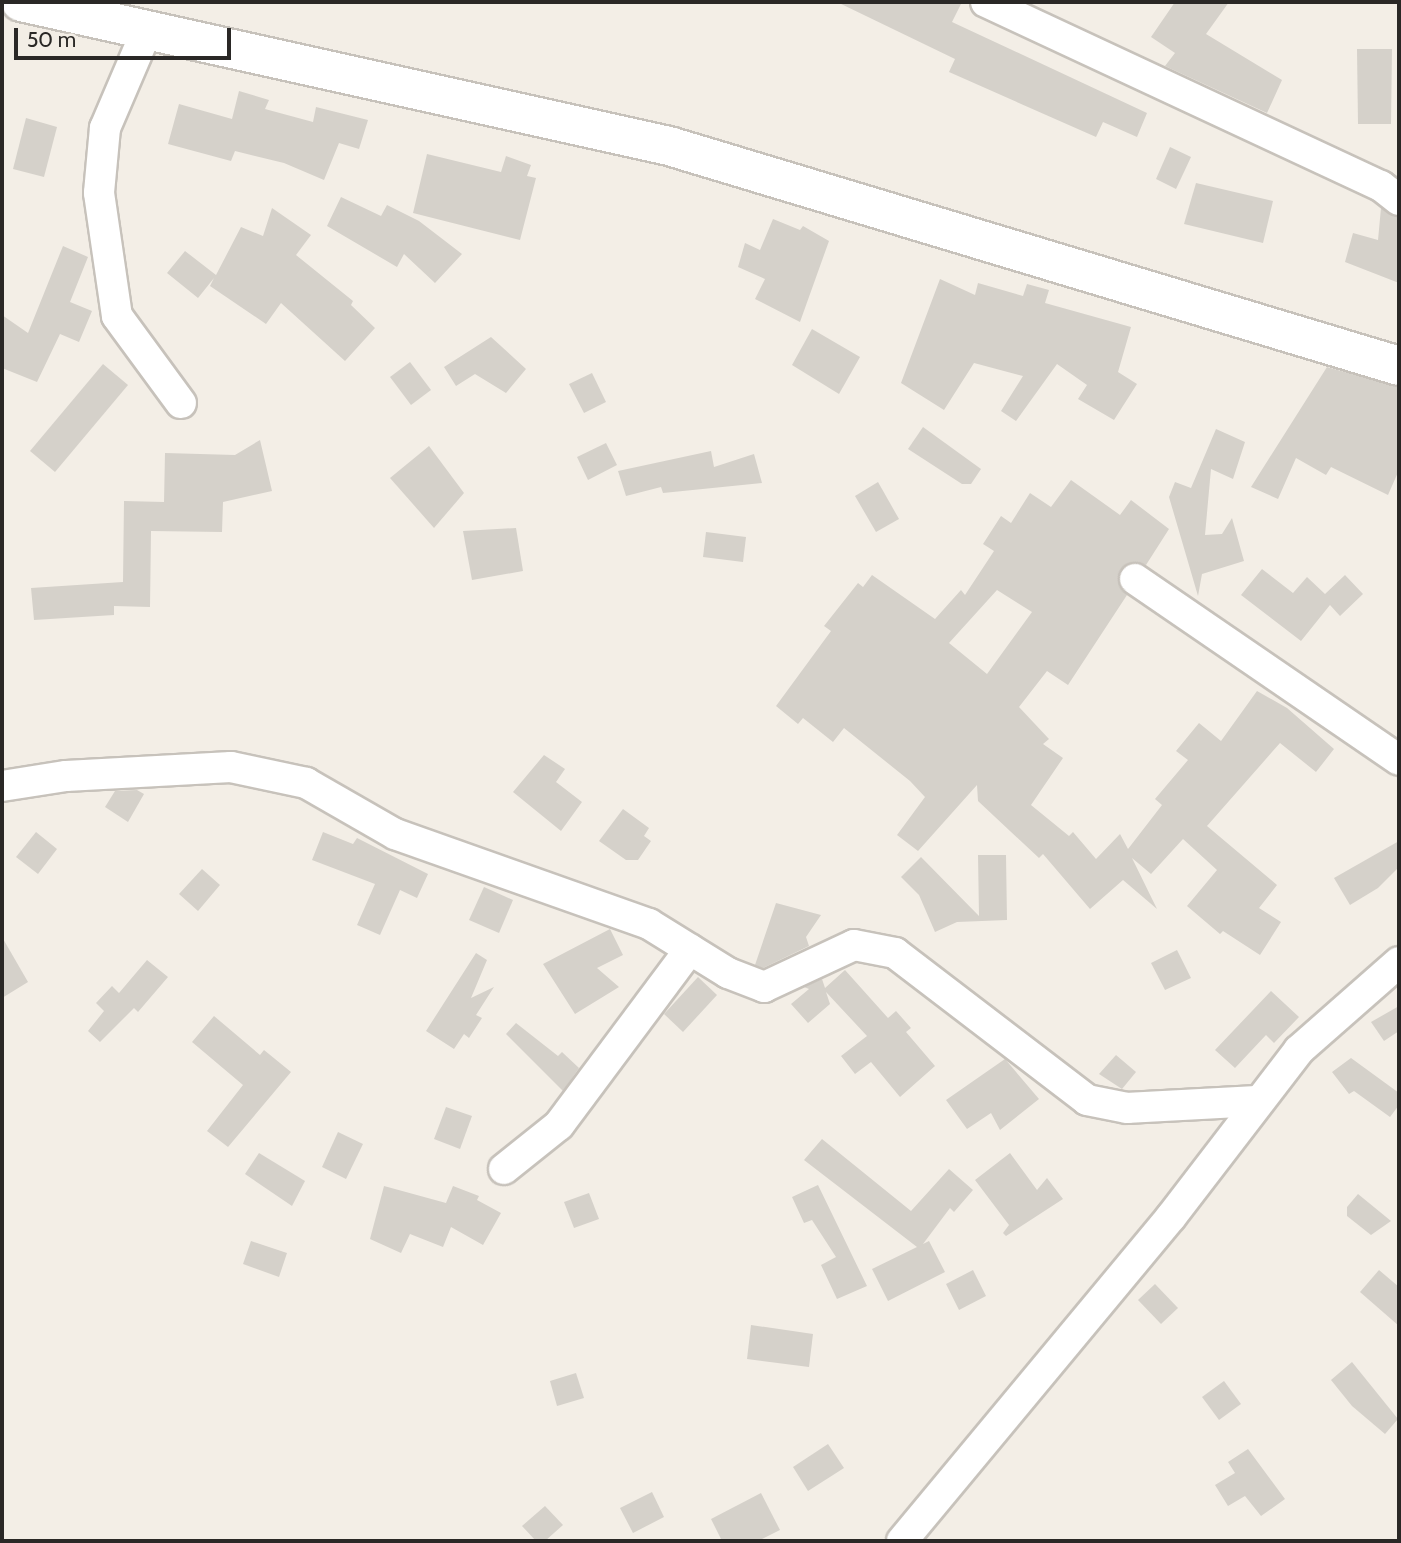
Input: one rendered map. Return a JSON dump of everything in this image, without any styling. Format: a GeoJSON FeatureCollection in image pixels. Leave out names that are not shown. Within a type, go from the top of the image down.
{"type":"FeatureCollection","features":[{"type":"Feature","properties":{"kind":"main road"},"geometry":{"type":"LineString","coordinates":[[21,2],[669,146],[1399,366]]}},
{"type":"Feature","properties":{"kind":"street"},"geometry":{"type":"LineString","coordinates":[[986,2],[1381,186],[1399,200]]}},
{"type":"Feature","properties":{"kind":"street"},"geometry":{"type":"LineString","coordinates":[[147,30],[105,128],[99,193],[117,316],[181,403]]}},
{"type":"Feature","properties":{"kind":"street"},"geometry":{"type":"LineString","coordinates":[[1135,579],[1399,760]]}},
{"type":"Feature","properties":{"kind":"street"},"geometry":{"type":"LineString","coordinates":[[2,786],[66,776],[231,767],[306,783],[394,834],[649,924],[764,987],[854,945],[895,953],[1087,1100],[1128,1108],[1256,1101]]}},
{"type":"Feature","properties":{"kind":"street"},"geometry":{"type":"LineString","coordinates":[[504,1170],[559,1125],[690,948]]}},
{"type":"Feature","properties":{"kind":"street"},"geometry":{"type":"LineString","coordinates":[[902,1541],[1171,1217],[1256,1101],[1298,1049],[1399,962]]}},
{"type":"Feature","properties":{"kind":"building"},"geometry":{"type":"Polygon","coordinates":[[[837,2],[962,2],[952,22],[1147,113],[1137,137],[1103,122],[1096,137],[949,72],[955,59],[837,2]]]}},
{"type":"Feature","properties":{"kind":"building"},"geometry":{"type":"Polygon","coordinates":[[[1175,2],[1229,2],[1206,34],[1282,80],[1267,113],[1165,66],[1175,53],[1151,37],[1175,2]]]}},
{"type":"Feature","properties":{"kind":"building"},"geometry":{"type":"Polygon","coordinates":[[[1357,49],[1392,49],[1391,124],[1358,124],[1357,49]]]}},
{"type":"Feature","properties":{"kind":"building"},"geometry":{"type":"Polygon","coordinates":[[[239,91],[269,100],[265,109],[313,122],[316,107],[368,120],[359,149],[339,143],[324,180],[284,163],[235,151],[231,161],[168,144],[179,104],[232,119],[239,91]]]}},
{"type":"Feature","properties":{"kind":"building"},"geometry":{"type":"Polygon","coordinates":[[[26,118],[57,127],[44,177],[13,169],[26,118]]]}},
{"type":"Feature","properties":{"kind":"building"},"geometry":{"type":"Polygon","coordinates":[[[1170,147],[1191,157],[1176,189],[1156,179],[1170,147]]]}},
{"type":"Feature","properties":{"kind":"building"},"geometry":{"type":"Polygon","coordinates":[[[427,154],[501,172],[506,156],[531,165],[527,176],[536,178],[520,240],[413,213],[427,154]]]}},
{"type":"Feature","properties":{"kind":"building"},"geometry":{"type":"Polygon","coordinates":[[[1196,183],[1273,201],[1263,243],[1184,224],[1196,183]]]}},
{"type":"Feature","properties":{"kind":"building"},"geometry":{"type":"Polygon","coordinates":[[[341,197],[381,216],[387,205],[419,221],[462,254],[435,283],[404,254],[397,267],[327,226],[341,197]]]}},
{"type":"Feature","properties":{"kind":"building"},"geometry":{"type":"Polygon","coordinates":[[[272,208],[311,235],[296,255],[353,301],[351,305],[375,328],[345,361],[281,303],[266,324],[210,286],[214,278],[198,298],[167,273],[185,251],[216,275],[241,227],[263,236],[272,208]]]}},
{"type":"Feature","properties":{"kind":"building"},"geometry":{"type":"Polygon","coordinates":[[[1381,208],[1399,217],[1399,283],[1345,262],[1353,233],[1378,240],[1381,208]]]}},
{"type":"Feature","properties":{"kind":"building"},"geometry":{"type":"Polygon","coordinates":[[[773,219],[800,230],[803,226],[829,241],[800,322],[755,299],[765,279],[738,267],[745,243],[760,250],[773,219]]]}},
{"type":"Feature","properties":{"kind":"building"},"geometry":{"type":"Polygon","coordinates":[[[63,246],[88,257],[70,302],[92,311],[79,342],[60,334],[37,382],[2,368],[2,315],[28,333],[63,246]]]}},
{"type":"Feature","properties":{"kind":"building"},"geometry":{"type":"Polygon","coordinates":[[[940,279],[975,295],[978,283],[1023,296],[1027,284],[1049,290],[1045,303],[1131,327],[1118,372],[1137,384],[1114,420],[1078,399],[1087,385],[1057,364],[1016,421],[1001,411],[1023,376],[974,363],[944,410],[901,383],[940,279]]]}},
{"type":"Feature","properties":{"kind":"building"},"geometry":{"type":"Polygon","coordinates":[[[812,329],[860,357],[839,394],[792,365],[812,329]]]}},
{"type":"Feature","properties":{"kind":"building"},"geometry":{"type":"Polygon","coordinates":[[[491,337],[526,369],[506,393],[475,374],[456,386],[444,367],[491,337]]]}},
{"type":"Feature","properties":{"kind":"building"},"geometry":{"type":"Polygon","coordinates":[[[410,362],[431,390],[411,405],[390,377],[410,362]]]}},
{"type":"Feature","properties":{"kind":"building"},"geometry":{"type":"Polygon","coordinates":[[[103,364],[128,385],[55,472],[30,451],[103,364]]]}},
{"type":"Feature","properties":{"kind":"building"},"geometry":{"type":"Polygon","coordinates":[[[1327,367],[1399,387],[1399,470],[1388,495],[1331,467],[1326,475],[1296,458],[1278,499],[1251,487],[1327,367]]]}},
{"type":"Feature","properties":{"kind":"building"},"geometry":{"type":"Polygon","coordinates":[[[592,373],[606,402],[584,413],[569,384],[592,373]]]}},
{"type":"Feature","properties":{"kind":"building"},"geometry":{"type":"Polygon","coordinates":[[[923,427],[981,469],[971,484],[962,484],[908,449],[923,427]]]}},
{"type":"Feature","properties":{"kind":"building"},"geometry":{"type":"Polygon","coordinates":[[[1216,429],[1245,442],[1233,479],[1211,469],[1205,535],[1222,534],[1232,518],[1244,561],[1202,574],[1198,596],[1169,497],[1175,482],[1191,488],[1216,429]]]}},
{"type":"Feature","properties":{"kind":"building"},"geometry":{"type":"Polygon","coordinates":[[[260,440],[272,491],[223,502],[222,532],[151,531],[150,607],[114,606],[114,615],[34,620],[31,588],[123,582],[124,501],[164,502],[165,453],[235,455],[260,440]]]}},
{"type":"Feature","properties":{"kind":"building"},"geometry":{"type":"Polygon","coordinates":[[[606,443],[617,465],[588,480],[577,457],[606,443]]]}},
{"type":"Feature","properties":{"kind":"building"},"geometry":{"type":"Polygon","coordinates":[[[429,446],[464,493],[434,528],[390,478],[429,446]]]}},
{"type":"Feature","properties":{"kind":"building"},"geometry":{"type":"Polygon","coordinates":[[[711,451],[714,467],[754,454],[762,483],[663,493],[661,487],[626,496],[618,471],[711,451]]]}},
{"type":"Feature","properties":{"kind":"building"},"geometry":{"type":"Polygon","coordinates":[[[1071,480],[1120,515],[1131,500],[1169,529],[1146,565],[1136,562],[1120,570],[1119,586],[1127,595],[1068,685],[1047,671],[1019,707],[1049,739],[1043,744],[1063,758],[1031,805],[1069,836],[1073,832],[1096,859],[1120,834],[1128,849],[1162,805],[1155,799],[1188,760],[1176,751],[1199,723],[1221,741],[1257,691],[1287,708],[1334,749],[1316,772],[1280,743],[1207,826],[1277,885],[1259,908],[1281,922],[1260,955],[1223,931],[1220,934],[1187,906],[1217,870],[1183,839],[1151,874],[1132,858],[1157,909],[1123,880],[1090,909],[1043,854],[1039,858],[978,801],[977,785],[918,851],[897,835],[925,797],[910,781],[844,728],[833,742],[803,718],[798,724],[776,706],[831,631],[824,626],[858,583],[863,587],[872,575],[935,619],[961,590],[965,595],[994,551],[983,544],[1001,516],[1011,523],[1030,493],[1051,507],[1071,480]],[[997,590],[949,643],[987,674],[1032,612],[997,590]]]}},
{"type":"Feature","properties":{"kind":"building"},"geometry":{"type":"Polygon","coordinates":[[[878,482],[899,519],[876,532],[855,496],[878,482]]]}},
{"type":"Feature","properties":{"kind":"building"},"geometry":{"type":"Polygon","coordinates":[[[516,528],[523,571],[472,580],[463,531],[516,528]]]}},
{"type":"Feature","properties":{"kind":"building"},"geometry":{"type":"Polygon","coordinates":[[[706,532],[746,537],[743,562],[703,557],[706,532]]]}},
{"type":"Feature","properties":{"kind":"building"},"geometry":{"type":"Polygon","coordinates":[[[1262,569],[1293,593],[1307,577],[1325,594],[1345,575],[1363,594],[1340,616],[1330,605],[1301,641],[1241,595],[1262,569]]]}},
{"type":"Feature","properties":{"kind":"building"},"geometry":{"type":"Polygon","coordinates":[[[544,755],[565,769],[556,782],[582,802],[561,831],[513,792],[544,755]]]}},
{"type":"Feature","properties":{"kind":"building"},"geometry":{"type":"Polygon","coordinates":[[[137,790],[144,794],[128,822],[105,807],[115,791],[137,790]]]}},
{"type":"Feature","properties":{"kind":"building"},"geometry":{"type":"Polygon","coordinates":[[[623,809],[649,828],[644,836],[651,841],[638,860],[626,860],[599,841],[623,809]]]}},
{"type":"Feature","properties":{"kind":"building"},"geometry":{"type":"Polygon","coordinates":[[[36,832],[57,849],[38,874],[16,857],[36,832]]]}},
{"type":"Feature","properties":{"kind":"building"},"geometry":{"type":"Polygon","coordinates":[[[323,832],[353,844],[357,838],[428,874],[417,898],[400,890],[380,935],[357,925],[375,884],[312,860],[323,832]]]}},
{"type":"Feature","properties":{"kind":"building"},"geometry":{"type":"Polygon","coordinates":[[[1399,841],[1399,867],[1378,888],[1350,905],[1334,878],[1399,841]]]}},
{"type":"Feature","properties":{"kind":"building"},"geometry":{"type":"Polygon","coordinates":[[[978,855],[1006,855],[1007,920],[957,922],[935,932],[919,895],[901,877],[921,857],[979,916],[978,855]]]}},
{"type":"Feature","properties":{"kind":"building"},"geometry":{"type":"Polygon","coordinates":[[[202,869],[220,885],[198,911],[179,894],[202,869]]]}},
{"type":"Feature","properties":{"kind":"building"},"geometry":{"type":"Polygon","coordinates":[[[484,887],[513,900],[499,933],[469,920],[484,887]]]}},
{"type":"Feature","properties":{"kind":"building"},"geometry":{"type":"Polygon","coordinates":[[[776,903],[821,915],[806,937],[809,946],[763,968],[755,965],[776,903]]]}},
{"type":"Feature","properties":{"kind":"building"},"geometry":{"type":"Polygon","coordinates":[[[610,929],[623,955],[597,968],[619,987],[575,1014],[543,964],[610,929]]]}},
{"type":"Feature","properties":{"kind":"building"},"geometry":{"type":"Polygon","coordinates":[[[2,937],[28,982],[2,998],[2,937]]]}},
{"type":"Feature","properties":{"kind":"building"},"geometry":{"type":"Polygon","coordinates":[[[1177,950],[1191,978],[1165,990],[1151,963],[1177,950]]]}},
{"type":"Feature","properties":{"kind":"building"},"geometry":{"type":"Polygon","coordinates":[[[476,953],[487,960],[471,998],[494,987],[476,1015],[482,1018],[469,1038],[464,1034],[454,1049],[426,1031],[476,953]]]}},
{"type":"Feature","properties":{"kind":"building"},"geometry":{"type":"Polygon","coordinates":[[[147,960],[168,977],[138,1012],[134,1008],[100,1042],[88,1031],[104,1011],[96,1003],[112,986],[119,993],[147,960]]]}},
{"type":"Feature","properties":{"kind":"building"},"geometry":{"type":"Polygon","coordinates":[[[845,970],[888,1018],[896,1011],[911,1028],[906,1032],[935,1066],[900,1097],[871,1062],[855,1074],[841,1056],[867,1036],[826,992],[830,1004],[808,1023],[791,1004],[809,989],[804,987],[822,979],[825,988],[845,970]]]}},
{"type":"Feature","properties":{"kind":"building"},"geometry":{"type":"Polygon","coordinates":[[[698,977],[717,995],[683,1032],[664,1014],[698,977]]]}},
{"type":"Feature","properties":{"kind":"building"},"geometry":{"type":"Polygon","coordinates":[[[1271,991],[1299,1017],[1274,1043],[1266,1035],[1235,1068],[1215,1050],[1271,991]]]}},
{"type":"Feature","properties":{"kind":"building"},"geometry":{"type":"Polygon","coordinates":[[[1399,1006],[1399,1031],[1384,1041],[1371,1022],[1399,1006]]]}},
{"type":"Feature","properties":{"kind":"building"},"geometry":{"type":"Polygon","coordinates":[[[214,1016],[260,1055],[264,1050],[291,1072],[228,1147],[207,1131],[243,1085],[192,1042],[214,1016]]]}},
{"type":"Feature","properties":{"kind":"building"},"geometry":{"type":"Polygon","coordinates":[[[516,1023],[558,1056],[562,1052],[579,1068],[563,1091],[506,1034],[516,1023]]]}},
{"type":"Feature","properties":{"kind":"building"},"geometry":{"type":"Polygon","coordinates":[[[1116,1055],[1136,1072],[1122,1089],[1099,1074],[1116,1055]]]}},
{"type":"Feature","properties":{"kind":"building"},"geometry":{"type":"Polygon","coordinates":[[[1351,1058],[1399,1093],[1399,1105],[1390,1117],[1354,1091],[1349,1094],[1332,1072],[1351,1058]]]}},
{"type":"Feature","properties":{"kind":"building"},"geometry":{"type":"Polygon","coordinates":[[[1005,1059],[1039,1099],[1000,1130],[991,1113],[967,1129],[946,1100],[1005,1059]]]}},
{"type":"Feature","properties":{"kind":"building"},"geometry":{"type":"Polygon","coordinates":[[[446,1107],[472,1116],[460,1149],[434,1139],[446,1107]]]}},
{"type":"Feature","properties":{"kind":"building"},"geometry":{"type":"Polygon","coordinates":[[[338,1132],[363,1144],[346,1179],[322,1167],[338,1132]]]}},
{"type":"Feature","properties":{"kind":"building"},"geometry":{"type":"Polygon","coordinates":[[[822,1139],[911,1211],[949,1169],[973,1190],[954,1212],[950,1208],[923,1244],[929,1241],[945,1272],[888,1301],[872,1269],[917,1247],[804,1160],[822,1139]]]}},
{"type":"Feature","properties":{"kind":"building"},"geometry":{"type":"Polygon","coordinates":[[[259,1153],[305,1181],[292,1206],[245,1174],[259,1153]]]}},
{"type":"Feature","properties":{"kind":"building"},"geometry":{"type":"Polygon","coordinates":[[[1010,1153],[1037,1190],[1047,1178],[1063,1199],[1006,1236],[1003,1233],[1009,1225],[975,1180],[1010,1153]]]}},
{"type":"Feature","properties":{"kind":"building"},"geometry":{"type":"Polygon","coordinates":[[[818,1185],[867,1286],[837,1299],[821,1265],[836,1257],[812,1220],[804,1223],[792,1197],[818,1185]]]}},
{"type":"Feature","properties":{"kind":"building"},"geometry":{"type":"Polygon","coordinates":[[[384,1186],[446,1203],[453,1186],[479,1196],[477,1200],[501,1213],[483,1245],[451,1227],[443,1247],[410,1234],[401,1253],[370,1239],[384,1186]]]}},
{"type":"Feature","properties":{"kind":"building"},"geometry":{"type":"Polygon","coordinates":[[[589,1193],[599,1219],[574,1228],[564,1202],[589,1193]]]}},
{"type":"Feature","properties":{"kind":"building"},"geometry":{"type":"Polygon","coordinates":[[[1358,1194],[1391,1221],[1371,1235],[1347,1216],[1347,1207],[1358,1194]]]}},
{"type":"Feature","properties":{"kind":"building"},"geometry":{"type":"Polygon","coordinates":[[[251,1241],[287,1253],[279,1277],[243,1264],[251,1241]]]}},
{"type":"Feature","properties":{"kind":"building"},"geometry":{"type":"Polygon","coordinates":[[[973,1270],[986,1296],[959,1310],[946,1284],[973,1270]]]}},
{"type":"Feature","properties":{"kind":"building"},"geometry":{"type":"Polygon","coordinates":[[[1379,1270],[1399,1287],[1399,1326],[1360,1292],[1379,1270]]]}},
{"type":"Feature","properties":{"kind":"building"},"geometry":{"type":"Polygon","coordinates":[[[1155,1284],[1178,1308],[1161,1324],[1138,1300],[1155,1284]]]}},
{"type":"Feature","properties":{"kind":"building"},"geometry":{"type":"Polygon","coordinates":[[[751,1325],[813,1334],[809,1367],[747,1359],[751,1325]]]}},
{"type":"Feature","properties":{"kind":"building"},"geometry":{"type":"Polygon","coordinates":[[[1352,1362],[1398,1419],[1385,1434],[1352,1406],[1331,1380],[1352,1362]]]}},
{"type":"Feature","properties":{"kind":"building"},"geometry":{"type":"Polygon","coordinates":[[[576,1373],[584,1398],[557,1406],[550,1381],[576,1373]]]}},
{"type":"Feature","properties":{"kind":"building"},"geometry":{"type":"Polygon","coordinates":[[[1224,1381],[1241,1404],[1219,1420],[1202,1397],[1224,1381]]]}},
{"type":"Feature","properties":{"kind":"building"},"geometry":{"type":"Polygon","coordinates":[[[828,1444],[844,1468],[808,1491],[793,1467],[828,1444]]]}},
{"type":"Feature","properties":{"kind":"building"},"geometry":{"type":"Polygon","coordinates":[[[1248,1449],[1285,1499],[1261,1516],[1245,1496],[1228,1506],[1215,1485],[1235,1473],[1228,1462],[1248,1449]]]}},
{"type":"Feature","properties":{"kind":"building"},"geometry":{"type":"Polygon","coordinates":[[[652,1492],[664,1517],[633,1533],[620,1508],[652,1492]]]}},
{"type":"Feature","properties":{"kind":"building"},"geometry":{"type":"Polygon","coordinates":[[[761,1493],[780,1530],[758,1541],[722,1541],[711,1519],[761,1493]]]}},
{"type":"Feature","properties":{"kind":"building"},"geometry":{"type":"Polygon","coordinates":[[[545,1506],[563,1525],[545,1541],[536,1541],[522,1526],[545,1506]]]}}]}
